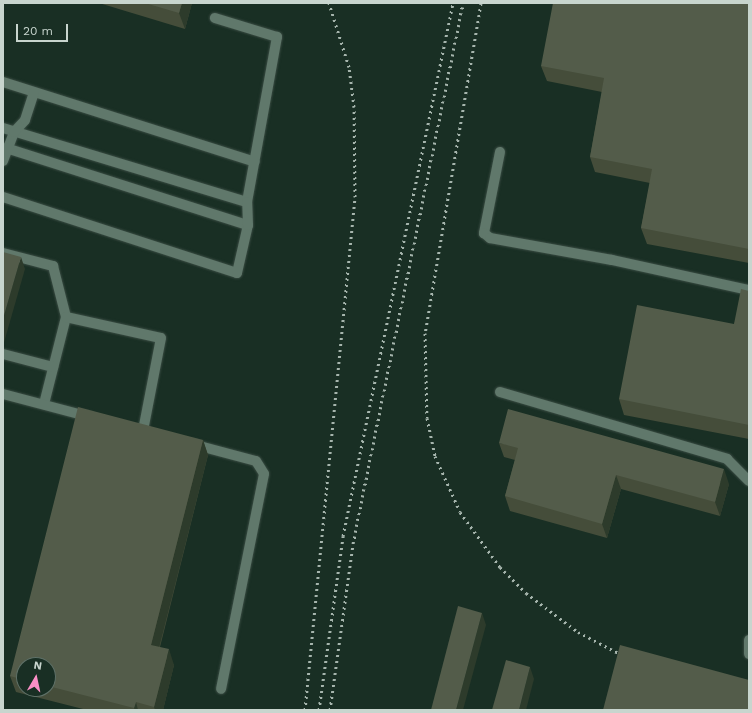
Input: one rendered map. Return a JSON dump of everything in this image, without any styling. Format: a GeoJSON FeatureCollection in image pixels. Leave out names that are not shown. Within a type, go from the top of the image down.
{"type":"FeatureCollection","features":[{"type":"Feature","properties":{"kind":"street"},"geometry":{"type":"LineString","coordinates":[[3,197],[237,273],[248,226],[247,202],[277,37],[215,18]]}},
{"type":"Feature","properties":{"kind":"street"},"geometry":{"type":"LineString","coordinates":[[3,82],[255,162]]}},
{"type":"Feature","properties":{"kind":"street"},"geometry":{"type":"LineString","coordinates":[[3,161],[6,148],[14,132],[25,120],[34,92]]}},
{"type":"Feature","properties":{"kind":"street"},"geometry":{"type":"LineString","coordinates":[[3,128],[247,202]]}},
{"type":"Feature","properties":{"kind":"street"},"geometry":{"type":"LineString","coordinates":[[6,148],[248,226]]}},
{"type":"Feature","properties":{"kind":"street"},"geometry":{"type":"LineString","coordinates":[[500,152],[484,233],[490,238],[612,260],[749,290]]}},
{"type":"Feature","properties":{"kind":"street"},"geometry":{"type":"LineString","coordinates":[[3,254],[53,266],[66,317],[46,405]]}},
{"type":"Feature","properties":{"kind":"street"},"geometry":{"type":"LineString","coordinates":[[66,317],[160,338],[147,432],[129,427]]}},
{"type":"Feature","properties":{"kind":"street"},"geometry":{"type":"LineString","coordinates":[[3,354],[54,367]]}},
{"type":"Feature","properties":{"kind":"street"},"geometry":{"type":"LineString","coordinates":[[500,392],[727,459],[749,481]]}},
{"type":"Feature","properties":{"kind":"street"},"geometry":{"type":"LineString","coordinates":[[3,394],[100,419]]}},
{"type":"Feature","properties":{"kind":"street"},"geometry":{"type":"LineString","coordinates":[[181,441],[256,461],[264,474],[221,689]]}},
{"type":"Feature","properties":{"kind":"street"},"geometry":{"type":"LineString","coordinates":[[749,640],[749,654]]}},
{"type":"Feature","properties":{"kind":"building"},"geometry":{"type":"Polygon","coordinates":[[[145,3],[182,3],[179,13],[145,3]]]}},
{"type":"Feature","properties":{"kind":"building"},"geometry":{"type":"Polygon","coordinates":[[[553,3],[749,3],[749,249],[641,228],[652,169],[590,157],[604,78],[541,66],[553,3]]]}},
{"type":"Feature","properties":{"kind":"building"},"geometry":{"type":"Polygon","coordinates":[[[3,252],[21,257],[3,319],[3,252]]]}},
{"type":"Feature","properties":{"kind":"building"},"geometry":{"type":"Polygon","coordinates":[[[741,289],[749,291],[749,425],[619,399],[637,305],[734,324],[741,289]]]}},
{"type":"Feature","properties":{"kind":"building"},"geometry":{"type":"Polygon","coordinates":[[[78,407],[203,440],[151,645],[169,649],[154,707],[136,702],[134,708],[56,688],[56,657],[16,657],[16,678],[10,676],[78,407]]]}},
{"type":"Feature","properties":{"kind":"building"},"geometry":{"type":"Polygon","coordinates":[[[508,409],[724,469],[715,502],[616,475],[602,524],[505,496],[518,448],[499,443],[508,409]]]}},
{"type":"Feature","properties":{"kind":"building"},"geometry":{"type":"Polygon","coordinates":[[[458,606],[482,613],[456,710],[431,710],[458,606]]]}},
{"type":"Feature","properties":{"kind":"building"},"geometry":{"type":"Polygon","coordinates":[[[620,645],[749,680],[749,710],[603,710],[620,645]]]}},
{"type":"Feature","properties":{"kind":"building"},"geometry":{"type":"Polygon","coordinates":[[[506,660],[530,667],[519,710],[492,710],[506,660]]]}},
{"type":"Feature","properties":{"kind":"railway"},"geometry":{"type":"LineString","coordinates":[[305,710],[355,197],[354,107],[349,67],[329,3]]}},
{"type":"Feature","properties":{"kind":"railway"},"geometry":{"type":"LineString","coordinates":[[319,710],[343,536],[453,3]]}},
{"type":"Feature","properties":{"kind":"railway"},"geometry":{"type":"LineString","coordinates":[[330,710],[354,538],[463,3]]}},
{"type":"Feature","properties":{"kind":"railway"},"geometry":{"type":"LineString","coordinates":[[481,3],[425,333],[427,418],[435,456],[460,512],[500,567],[526,593],[578,632],[628,658]]}}]}
